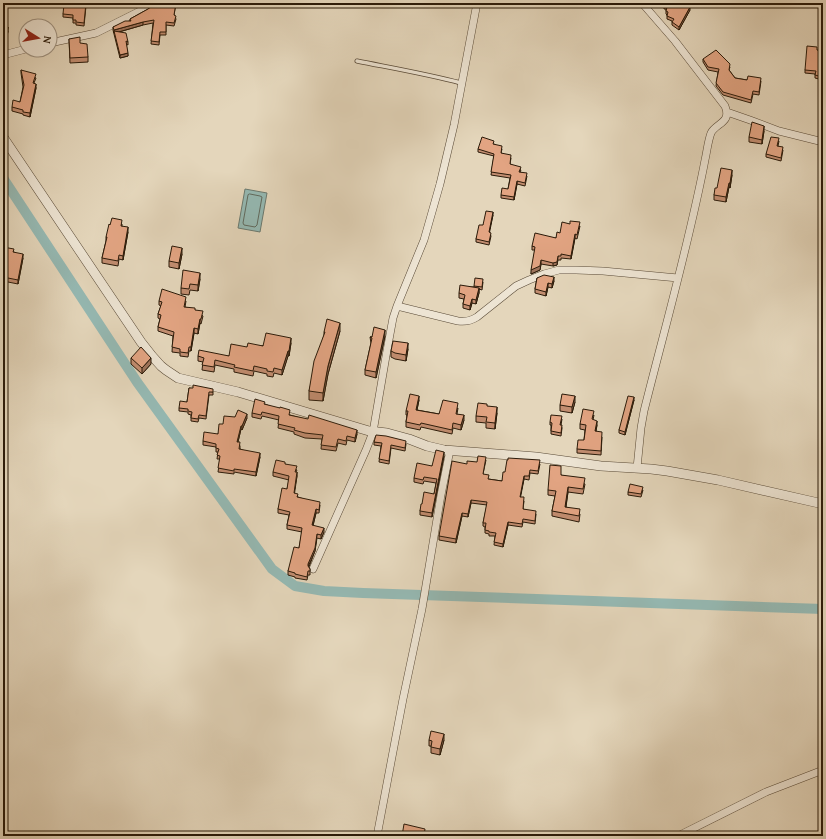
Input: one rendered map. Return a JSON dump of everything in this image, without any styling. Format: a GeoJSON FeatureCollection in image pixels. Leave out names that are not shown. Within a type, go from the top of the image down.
{"type":"FeatureCollection","features":[{"type":"Feature","properties":{"kind":"street"},"geometry":{"type":"LineString","coordinates":[[58,41],[96,33],[146,8],[152,3]]}},
{"type":"Feature","properties":{"kind":"street"},"geometry":{"type":"LineString","coordinates":[[313,569],[373,432],[392,322],[428,228],[447,157],[477,3]]}},
{"type":"Feature","properties":{"kind":"street"},"geometry":{"type":"LineString","coordinates":[[637,468],[644,411],[678,278],[711,134],[722,124],[726,118],[727,112],[725,106],[675,41],[642,3]]}},
{"type":"Feature","properties":{"kind":"street"},"geometry":{"type":"LineString","coordinates":[[3,55],[18,51]]}},
{"type":"Feature","properties":{"kind":"street"},"geometry":{"type":"LineString","coordinates":[[727,112],[779,131],[823,142]]}},
{"type":"Feature","properties":{"kind":"street"},"geometry":{"type":"LineString","coordinates":[[3,137],[141,342],[166,370],[178,378],[238,392],[373,432],[387,433],[409,439],[426,446],[444,450],[536,458],[601,466],[667,471],[718,480],[823,504]]}},
{"type":"Feature","properties":{"kind":"street"},"geometry":{"type":"LineString","coordinates":[[397,306],[458,321],[466,321],[477,317],[516,286],[544,274],[559,270],[603,271],[678,278]]}},
{"type":"Feature","properties":{"kind":"street"},"geometry":{"type":"LineString","coordinates":[[377,836],[422,609],[450,450]]}},
{"type":"Feature","properties":{"kind":"street"},"geometry":{"type":"LineString","coordinates":[[678,836],[766,792],[823,770]]}},
{"type":"Feature","properties":{"kind":"lane"},"geometry":{"type":"LineString","coordinates":[[357,61],[461,83]]}},
{"type":"Feature","properties":{"kind":"water"},"geometry":{"type":"Polygon","coordinates":[[[245,189],[267,193],[260,232],[238,228],[245,189]]]}},
{"type":"Feature","properties":{"kind":"building"},"geometry":{"type":"Polygon","coordinates":[[[70,3],[86,3],[84,23],[73,20],[73,15],[63,14],[64,4],[69,5],[70,3]]]}},
{"type":"Feature","properties":{"kind":"building"},"geometry":{"type":"Polygon","coordinates":[[[159,3],[176,3],[174,15],[176,16],[174,23],[166,22],[166,32],[160,32],[159,42],[151,41],[154,20],[114,30],[113,27],[125,21],[131,21],[130,19],[159,3]]]}},
{"type":"Feature","properties":{"kind":"building"},"geometry":{"type":"Polygon","coordinates":[[[666,3],[683,3],[690,7],[679,27],[672,22],[674,19],[667,16],[667,7],[664,6],[666,3]]]}},
{"type":"Feature","properties":{"kind":"building"},"geometry":{"type":"Polygon","coordinates":[[[3,26],[8,27],[5,43],[3,42],[3,26]]]}},
{"type":"Feature","properties":{"kind":"building"},"geometry":{"type":"Polygon","coordinates":[[[114,31],[126,33],[128,53],[120,55],[114,31]]]}},
{"type":"Feature","properties":{"kind":"building"},"geometry":{"type":"Polygon","coordinates":[[[80,37],[80,43],[87,44],[88,57],[70,58],[69,39],[80,37]]]}},
{"type":"Feature","properties":{"kind":"building"},"geometry":{"type":"Polygon","coordinates":[[[807,46],[817,47],[817,50],[823,52],[823,77],[815,75],[816,71],[805,70],[807,46]]]}},
{"type":"Feature","properties":{"kind":"building"},"geometry":{"type":"Polygon","coordinates":[[[716,50],[730,64],[729,70],[735,78],[747,80],[748,76],[761,78],[759,92],[753,91],[751,100],[723,92],[716,83],[719,69],[708,67],[703,59],[716,50]]]}},
{"type":"Feature","properties":{"kind":"building"},"geometry":{"type":"Polygon","coordinates":[[[21,70],[36,74],[33,83],[36,84],[30,113],[23,112],[23,110],[12,107],[13,100],[20,102],[24,85],[21,70]]]}},
{"type":"Feature","properties":{"kind":"building"},"geometry":{"type":"Polygon","coordinates":[[[752,122],[764,126],[762,140],[749,137],[752,122]]]}},
{"type":"Feature","properties":{"kind":"building"},"geometry":{"type":"Polygon","coordinates":[[[482,137],[494,141],[493,144],[502,146],[501,153],[511,155],[510,164],[521,167],[519,172],[527,173],[525,183],[517,181],[514,197],[501,195],[502,188],[508,189],[511,175],[491,172],[494,154],[478,149],[482,137]]]}},
{"type":"Feature","properties":{"kind":"building"},"geometry":{"type":"Polygon","coordinates":[[[771,137],[779,138],[777,146],[783,147],[781,158],[766,154],[771,137]]]}},
{"type":"Feature","properties":{"kind":"building"},"geometry":{"type":"Polygon","coordinates":[[[721,168],[732,170],[726,197],[714,195],[721,168]]]}},
{"type":"Feature","properties":{"kind":"building"},"geometry":{"type":"Polygon","coordinates":[[[486,211],[493,212],[489,232],[491,233],[489,242],[476,239],[479,225],[483,225],[486,211]]]}},
{"type":"Feature","properties":{"kind":"building"},"geometry":{"type":"Polygon","coordinates":[[[112,218],[122,220],[121,226],[128,227],[123,256],[119,255],[118,261],[102,258],[109,224],[110,225],[112,218]]]}},
{"type":"Feature","properties":{"kind":"building"},"geometry":{"type":"Polygon","coordinates":[[[570,221],[580,222],[577,235],[575,234],[571,256],[561,254],[561,256],[558,256],[557,262],[553,263],[541,260],[540,266],[531,270],[535,247],[532,246],[535,233],[556,238],[557,232],[560,233],[562,222],[570,224],[570,221]]]}},
{"type":"Feature","properties":{"kind":"building"},"geometry":{"type":"Polygon","coordinates":[[[172,246],[182,248],[179,263],[169,261],[172,246]]]}},
{"type":"Feature","properties":{"kind":"building"},"geometry":{"type":"Polygon","coordinates":[[[3,247],[14,249],[13,252],[23,254],[18,280],[3,277],[3,247]]]}},
{"type":"Feature","properties":{"kind":"building"},"geometry":{"type":"Polygon","coordinates":[[[183,270],[200,273],[198,285],[190,284],[189,289],[181,288],[183,270]]]}},
{"type":"Feature","properties":{"kind":"building"},"geometry":{"type":"Polygon","coordinates":[[[544,275],[554,277],[552,284],[548,283],[546,292],[535,289],[537,278],[544,275]]]}},
{"type":"Feature","properties":{"kind":"building"},"geometry":{"type":"Polygon","coordinates":[[[475,278],[483,279],[482,287],[474,286],[475,278]]]}},
{"type":"Feature","properties":{"kind":"building"},"geometry":{"type":"Polygon","coordinates":[[[460,285],[479,288],[476,300],[472,299],[470,306],[463,304],[465,295],[459,293],[460,285]]]}},
{"type":"Feature","properties":{"kind":"building"},"geometry":{"type":"Polygon","coordinates":[[[162,289],[186,297],[184,307],[195,308],[195,310],[203,311],[198,329],[194,328],[191,347],[189,347],[188,353],[180,352],[180,349],[172,347],[174,332],[158,327],[161,315],[158,314],[162,302],[159,301],[162,289]]]}},
{"type":"Feature","properties":{"kind":"building"},"geometry":{"type":"Polygon","coordinates":[[[327,319],[340,323],[328,366],[323,393],[309,391],[314,361],[325,332],[327,319]]]}},
{"type":"Feature","properties":{"kind":"building"},"geometry":{"type":"Polygon","coordinates":[[[374,327],[385,330],[376,372],[365,370],[372,338],[370,337],[372,337],[374,327]]]}},
{"type":"Feature","properties":{"kind":"building"},"geometry":{"type":"Polygon","coordinates":[[[266,333],[291,338],[289,351],[282,370],[274,368],[273,372],[254,366],[253,371],[234,367],[235,365],[215,360],[214,367],[202,365],[204,358],[198,356],[199,350],[229,356],[231,344],[247,347],[248,343],[263,346],[266,333]]]}},
{"type":"Feature","properties":{"kind":"building"},"geometry":{"type":"Polygon","coordinates":[[[393,341],[408,343],[406,355],[391,351],[393,341]]]}},
{"type":"Feature","properties":{"kind":"building"},"geometry":{"type":"Polygon","coordinates":[[[141,347],[151,358],[142,368],[131,358],[141,347]]]}},
{"type":"Feature","properties":{"kind":"building"},"geometry":{"type":"Polygon","coordinates":[[[193,385],[213,389],[213,392],[209,392],[206,416],[199,415],[198,419],[191,418],[192,412],[188,411],[188,409],[179,408],[180,401],[187,402],[189,388],[193,388],[193,385]]]}},
{"type":"Feature","properties":{"kind":"building"},"geometry":{"type":"Polygon","coordinates":[[[410,394],[419,396],[416,410],[439,414],[443,400],[458,403],[456,414],[464,415],[461,425],[453,423],[452,430],[421,423],[420,425],[406,422],[408,411],[406,411],[410,394]]]}},
{"type":"Feature","properties":{"kind":"building"},"geometry":{"type":"Polygon","coordinates":[[[562,394],[575,396],[572,407],[560,405],[562,394]]]}},
{"type":"Feature","properties":{"kind":"building"},"geometry":{"type":"Polygon","coordinates":[[[628,396],[634,397],[625,432],[619,430],[628,396]]]}},
{"type":"Feature","properties":{"kind":"building"},"geometry":{"type":"Polygon","coordinates":[[[255,399],[265,402],[264,404],[290,410],[289,415],[308,419],[309,415],[357,430],[355,438],[347,436],[346,441],[338,439],[336,447],[321,445],[323,435],[305,433],[294,430],[295,428],[278,424],[279,416],[262,412],[261,415],[252,413],[255,399]]]}},
{"type":"Feature","properties":{"kind":"building"},"geometry":{"type":"Polygon","coordinates":[[[478,403],[497,407],[495,423],[486,422],[487,417],[476,416],[478,403]]]}},
{"type":"Feature","properties":{"kind":"building"},"geometry":{"type":"Polygon","coordinates":[[[583,409],[594,411],[592,419],[597,421],[595,431],[602,432],[601,451],[577,449],[578,440],[584,440],[586,425],[580,424],[583,409]]]}},
{"type":"Feature","properties":{"kind":"building"},"geometry":{"type":"Polygon","coordinates":[[[238,410],[247,414],[241,426],[237,442],[240,442],[239,449],[260,453],[256,472],[234,469],[234,471],[218,468],[220,456],[217,455],[219,449],[216,448],[216,444],[203,441],[204,432],[218,434],[219,424],[223,424],[224,416],[235,417],[238,410]]]}},
{"type":"Feature","properties":{"kind":"building"},"geometry":{"type":"Polygon","coordinates":[[[551,415],[562,416],[560,425],[562,425],[561,433],[551,431],[551,415]]]}},
{"type":"Feature","properties":{"kind":"building"},"geometry":{"type":"Polygon","coordinates":[[[376,435],[406,441],[405,448],[391,445],[389,461],[379,459],[382,443],[374,442],[376,435]]]}},
{"type":"Feature","properties":{"kind":"building"},"geometry":{"type":"Polygon","coordinates":[[[436,450],[444,452],[432,513],[420,511],[421,504],[424,492],[434,494],[437,479],[424,477],[423,480],[414,478],[417,463],[432,466],[436,450]]]}},
{"type":"Feature","properties":{"kind":"building"},"geometry":{"type":"Polygon","coordinates":[[[478,456],[486,457],[483,474],[489,475],[488,479],[502,481],[503,472],[505,472],[508,458],[540,460],[538,471],[530,470],[529,476],[524,476],[520,497],[524,497],[523,509],[536,511],[535,521],[523,519],[522,524],[508,522],[503,544],[494,542],[496,533],[485,530],[486,523],[483,523],[487,502],[471,500],[468,514],[462,513],[456,539],[439,536],[452,461],[467,464],[467,461],[477,462],[478,456]]]}},
{"type":"Feature","properties":{"kind":"building"},"geometry":{"type":"Polygon","coordinates":[[[276,460],[285,462],[285,464],[297,466],[295,472],[297,472],[294,493],[298,494],[297,497],[320,502],[319,510],[316,509],[312,525],[324,528],[321,535],[317,534],[315,548],[308,564],[310,571],[308,571],[307,577],[288,571],[294,547],[299,548],[302,528],[287,525],[290,512],[278,509],[282,488],[287,489],[289,476],[273,472],[276,460]]]}},
{"type":"Feature","properties":{"kind":"building"},"geometry":{"type":"Polygon","coordinates":[[[550,465],[561,466],[561,475],[585,478],[583,489],[568,487],[565,507],[580,509],[579,516],[552,511],[556,491],[548,490],[550,465]]]}},
{"type":"Feature","properties":{"kind":"building"},"geometry":{"type":"Polygon","coordinates":[[[630,484],[643,487],[641,494],[628,492],[630,484]]]}},
{"type":"Feature","properties":{"kind":"building"},"geometry":{"type":"Polygon","coordinates":[[[431,731],[444,734],[440,749],[431,747],[432,741],[429,740],[431,731]]]}},
{"type":"Feature","properties":{"kind":"building"},"geometry":{"type":"Polygon","coordinates":[[[404,824],[425,829],[424,836],[402,836],[404,824]]]}},
{"type":"Feature","properties":{"kind":"waterway"},"geometry":{"type":"LineString","coordinates":[[3,178],[137,382],[272,569],[295,586],[324,591],[363,593],[823,609]]}}]}
